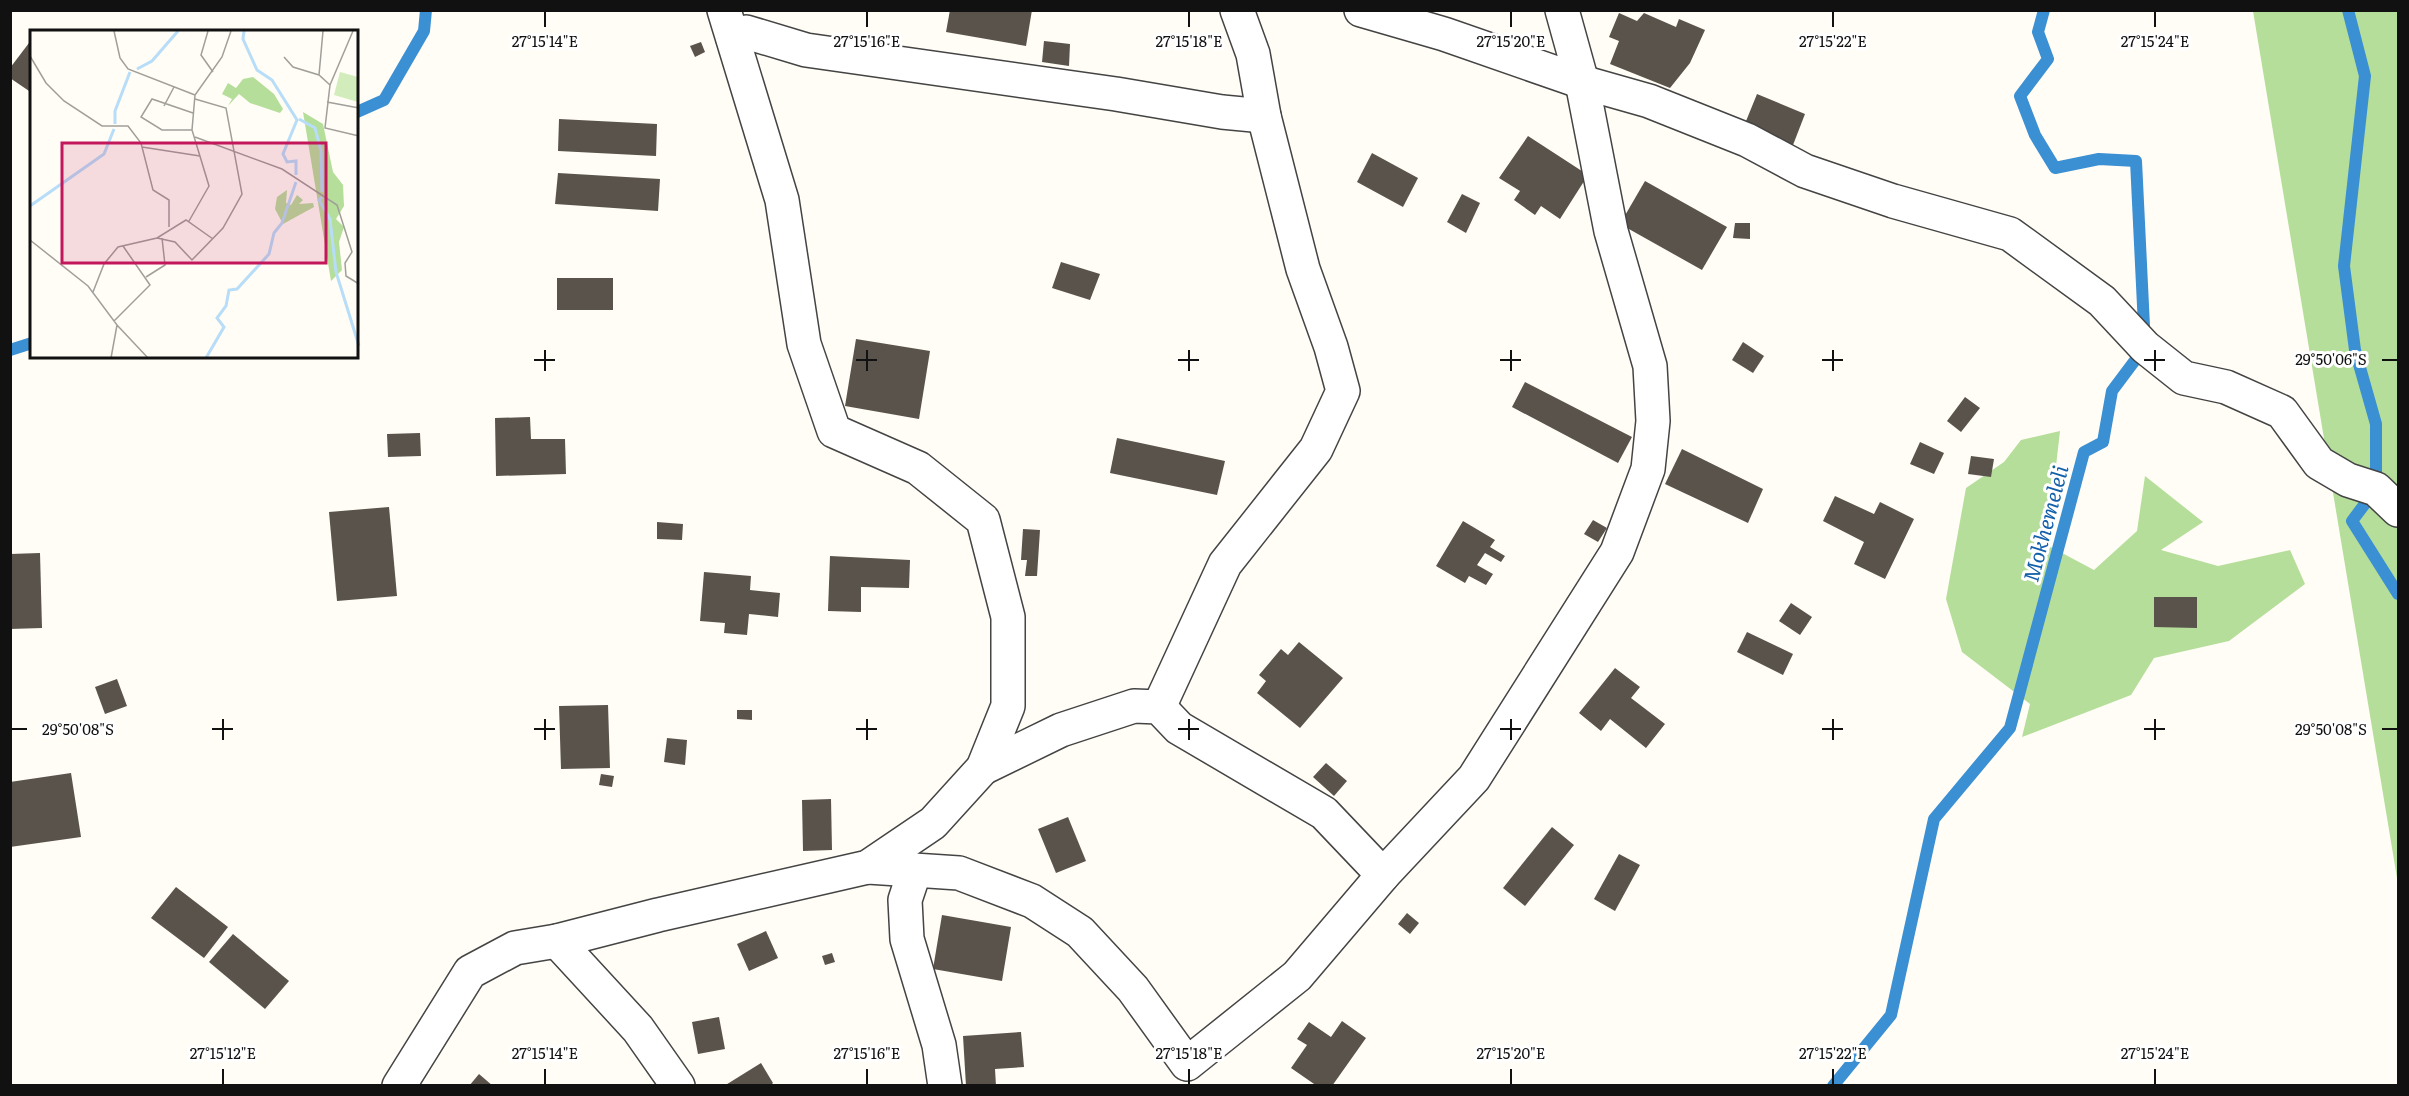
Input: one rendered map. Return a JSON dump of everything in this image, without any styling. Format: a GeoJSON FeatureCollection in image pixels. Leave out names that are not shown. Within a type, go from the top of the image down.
{"type":"FeatureCollection","features":[{"type":"Feature","properties":{"kind":"street"},"geometry":{"type":"LineString","coordinates":[[1159,707],[1225,564],[1316,449],[1343,391],[1331,347],[1303,269],[1263,116],[1252,54],[1237,10]]}},
{"type":"Feature","properties":{"kind":"street"},"geometry":{"type":"LineString","coordinates":[[1361,10],[1444,34],[1582,82],[1649,101],[1747,140],[1805,171],[1893,201],[2010,234],[2102,301],[2145,347],[2184,378],[2226,387],[2282,412],[2319,463],[2348,480],[2376,489],[2398,510]]}},
{"type":"Feature","properties":{"kind":"street"},"geometry":{"type":"LineString","coordinates":[[399,1086],[470,972],[515,948],[556,941],[868,867],[959,873],[1032,901],[1080,932],[1132,989],[1187,1064],[1297,976],[1383,875],[1474,778],[1617,552],[1648,468],[1653,421],[1650,366],[1611,231],[1582,82],[1562,10]]}},
{"type":"Feature","properties":{"kind":"street"},"geometry":{"type":"LineString","coordinates":[[728,24],[746,33],[806,50],[1116,94],[1222,112],[1263,116]]}},
{"type":"Feature","properties":{"kind":"street"},"geometry":{"type":"LineString","coordinates":[[728,24],[782,200],[804,344],[834,431],[918,468],[983,520],[1008,617],[1008,706],[983,768],[933,824],[868,867]]}},
{"type":"Feature","properties":{"kind":"street"},"geometry":{"type":"LineString","coordinates":[[983,768],[1061,730],[1134,706],[1159,707],[1179,728],[1324,813],[1383,875]]}},
{"type":"Feature","properties":{"kind":"street"},"geometry":{"type":"LineString","coordinates":[[915,870],[905,900],[907,939],[939,1045],[945,1086]]}},
{"type":"Feature","properties":{"kind":"street"},"geometry":{"type":"LineString","coordinates":[[556,941],[638,1029],[678,1086]]}},
{"type":"Feature","properties":{"kind":"green space"},"geometry":{"type":"Polygon","coordinates":[[[2253,11],[2398,11],[2398,884],[2253,11]]]}},
{"type":"Feature","properties":{"kind":"green space"},"geometry":{"type":"Polygon","coordinates":[[[2060,431],[2047,545],[2094,570],[2137,531],[2145,476],[2203,522],[2161,550],[2218,566],[2290,550],[2305,584],[2229,641],[2154,658],[2131,695],[2022,737],[2030,704],[1962,652],[1946,599],[1966,488],[2004,462],[2021,440],[2060,431]]]}},
{"type":"Feature","properties":{"kind":"building"},"geometry":{"type":"Polygon","coordinates":[[[950,10],[1032,10],[1026,46],[946,32],[950,10]]]}},
{"type":"Feature","properties":{"kind":"building"},"geometry":{"type":"Polygon","coordinates":[[[1619,13],[1637,21],[1644,13],[1676,27],[1679,19],[1705,30],[1690,63],[1670,88],[1610,64],[1619,41],[1609,37],[1619,13]]]}},
{"type":"Feature","properties":{"kind":"building"},"geometry":{"type":"Polygon","coordinates":[[[1044,41],[1070,44],[1069,66],[1042,62],[1044,41]]]}},
{"type":"Feature","properties":{"kind":"building"},"geometry":{"type":"Polygon","coordinates":[[[30,42],[30,92],[10,78],[10,68],[30,42]]]}},
{"type":"Feature","properties":{"kind":"building"},"geometry":{"type":"Polygon","coordinates":[[[701,42],[705,52],[695,57],[690,46],[701,42]]]}},
{"type":"Feature","properties":{"kind":"building"},"geometry":{"type":"Polygon","coordinates":[[[1757,94],[1805,114],[1793,145],[1744,126],[1757,94]]]}},
{"type":"Feature","properties":{"kind":"building"},"geometry":{"type":"Polygon","coordinates":[[[559,119],[657,124],[656,156],[558,151],[559,119]]]}},
{"type":"Feature","properties":{"kind":"building"},"geometry":{"type":"Polygon","coordinates":[[[1528,136],[1588,175],[1560,219],[1541,206],[1535,215],[1514,200],[1520,191],[1499,178],[1528,136]]]}},
{"type":"Feature","properties":{"kind":"building"},"geometry":{"type":"Polygon","coordinates":[[[1372,153],[1418,178],[1403,207],[1357,182],[1372,153]]]}},
{"type":"Feature","properties":{"kind":"building"},"geometry":{"type":"Polygon","coordinates":[[[558,173],[660,179],[658,211],[555,204],[558,173]]]}},
{"type":"Feature","properties":{"kind":"building"},"geometry":{"type":"Polygon","coordinates":[[[1645,181],[1727,227],[1702,270],[1620,224],[1645,181]]]}},
{"type":"Feature","properties":{"kind":"building"},"geometry":{"type":"Polygon","coordinates":[[[1462,194],[1480,203],[1466,233],[1447,222],[1462,194]]]}},
{"type":"Feature","properties":{"kind":"building"},"geometry":{"type":"Polygon","coordinates":[[[1735,223],[1750,223],[1750,239],[1733,238],[1735,223]]]}},
{"type":"Feature","properties":{"kind":"building"},"geometry":{"type":"Polygon","coordinates":[[[1061,262],[1100,274],[1090,300],[1052,288],[1061,262]]]}},
{"type":"Feature","properties":{"kind":"building"},"geometry":{"type":"Polygon","coordinates":[[[557,278],[613,278],[613,310],[557,310],[557,278]]]}},
{"type":"Feature","properties":{"kind":"building"},"geometry":{"type":"Polygon","coordinates":[[[856,339],[930,351],[919,419],[845,406],[856,339]]]}},
{"type":"Feature","properties":{"kind":"building"},"geometry":{"type":"Polygon","coordinates":[[[1743,342],[1764,356],[1753,373],[1732,360],[1743,342]]]}},
{"type":"Feature","properties":{"kind":"building"},"geometry":{"type":"Polygon","coordinates":[[[1525,382],[1632,437],[1618,463],[1512,407],[1525,382]]]}},
{"type":"Feature","properties":{"kind":"building"},"geometry":{"type":"Polygon","coordinates":[[[1965,397],[1980,408],[1961,432],[1947,421],[1965,397]]]}},
{"type":"Feature","properties":{"kind":"building"},"geometry":{"type":"Polygon","coordinates":[[[530,417],[531,439],[565,439],[566,474],[496,476],[495,418],[530,417]]]}},
{"type":"Feature","properties":{"kind":"building"},"geometry":{"type":"Polygon","coordinates":[[[420,433],[421,456],[388,457],[387,434],[420,433]]]}},
{"type":"Feature","properties":{"kind":"building"},"geometry":{"type":"Polygon","coordinates":[[[1117,438],[1225,461],[1217,495],[1110,473],[1117,438]]]}},
{"type":"Feature","properties":{"kind":"building"},"geometry":{"type":"Polygon","coordinates":[[[1920,442],[1944,453],[1934,474],[1910,464],[1920,442]]]}},
{"type":"Feature","properties":{"kind":"building"},"geometry":{"type":"Polygon","coordinates":[[[1682,449],[1763,489],[1748,523],[1665,484],[1682,449]]]}},
{"type":"Feature","properties":{"kind":"building"},"geometry":{"type":"Polygon","coordinates":[[[1971,456],[1994,459],[1991,477],[1968,474],[1971,456]]]}},
{"type":"Feature","properties":{"kind":"building"},"geometry":{"type":"Polygon","coordinates":[[[1835,496],[1874,514],[1880,502],[1914,519],[1885,579],[1854,564],[1864,542],[1823,521],[1835,496]]]}},
{"type":"Feature","properties":{"kind":"building"},"geometry":{"type":"Polygon","coordinates":[[[389,507],[397,596],[337,601],[329,512],[389,507]]]}},
{"type":"Feature","properties":{"kind":"building"},"geometry":{"type":"Polygon","coordinates":[[[1593,520],[1607,528],[1598,542],[1584,534],[1593,520]]]}},
{"type":"Feature","properties":{"kind":"building"},"geometry":{"type":"Polygon","coordinates":[[[1463,521],[1495,540],[1490,547],[1505,556],[1501,562],[1485,553],[1477,565],[1493,574],[1486,585],[1469,576],[1465,583],[1436,566],[1463,521]]]}},
{"type":"Feature","properties":{"kind":"building"},"geometry":{"type":"Polygon","coordinates":[[[657,522],[683,524],[682,540],[657,539],[657,522]]]}},
{"type":"Feature","properties":{"kind":"building"},"geometry":{"type":"Polygon","coordinates":[[[1023,529],[1040,530],[1037,576],[1025,576],[1027,560],[1021,560],[1023,529]]]}},
{"type":"Feature","properties":{"kind":"building"},"geometry":{"type":"Polygon","coordinates":[[[40,553],[42,628],[10,629],[10,554],[40,553]]]}},
{"type":"Feature","properties":{"kind":"building"},"geometry":{"type":"Polygon","coordinates":[[[830,556],[910,560],[909,588],[861,587],[861,612],[828,611],[830,556]]]}},
{"type":"Feature","properties":{"kind":"building"},"geometry":{"type":"Polygon","coordinates":[[[704,572],[751,576],[750,590],[780,593],[778,617],[749,614],[747,635],[724,633],[725,623],[700,621],[704,572]]]}},
{"type":"Feature","properties":{"kind":"building"},"geometry":{"type":"Polygon","coordinates":[[[2154,597],[2197,597],[2197,628],[2154,627],[2154,597]]]}},
{"type":"Feature","properties":{"kind":"building"},"geometry":{"type":"Polygon","coordinates":[[[1791,603],[1812,617],[1800,635],[1779,621],[1791,603]]]}},
{"type":"Feature","properties":{"kind":"building"},"geometry":{"type":"Polygon","coordinates":[[[1747,632],[1793,654],[1783,675],[1737,652],[1747,632]]]}},
{"type":"Feature","properties":{"kind":"building"},"geometry":{"type":"Polygon","coordinates":[[[1299,642],[1343,678],[1300,728],[1257,693],[1266,681],[1259,675],[1281,649],[1288,655],[1299,642]]]}},
{"type":"Feature","properties":{"kind":"building"},"geometry":{"type":"Polygon","coordinates":[[[1615,668],[1640,687],[1631,698],[1665,724],[1646,748],[1610,719],[1601,731],[1579,713],[1615,668]]]}},
{"type":"Feature","properties":{"kind":"building"},"geometry":{"type":"Polygon","coordinates":[[[117,679],[127,706],[105,714],[95,687],[117,679]]]}},
{"type":"Feature","properties":{"kind":"building"},"geometry":{"type":"Polygon","coordinates":[[[608,705],[610,768],[561,769],[559,706],[608,705]]]}},
{"type":"Feature","properties":{"kind":"building"},"geometry":{"type":"Polygon","coordinates":[[[737,710],[752,710],[752,720],[737,719],[737,710]]]}},
{"type":"Feature","properties":{"kind":"building"},"geometry":{"type":"Polygon","coordinates":[[[667,738],[687,740],[685,765],[664,762],[667,738]]]}},
{"type":"Feature","properties":{"kind":"building"},"geometry":{"type":"Polygon","coordinates":[[[1326,763],[1347,781],[1334,796],[1313,777],[1326,763]]]}},
{"type":"Feature","properties":{"kind":"building"},"geometry":{"type":"Polygon","coordinates":[[[71,773],[81,837],[10,847],[10,782],[71,773]]]}},
{"type":"Feature","properties":{"kind":"building"},"geometry":{"type":"Polygon","coordinates":[[[601,774],[614,776],[612,787],[599,785],[601,774]]]}},
{"type":"Feature","properties":{"kind":"building"},"geometry":{"type":"Polygon","coordinates":[[[831,799],[832,850],[803,851],[802,800],[831,799]]]}},
{"type":"Feature","properties":{"kind":"building"},"geometry":{"type":"Polygon","coordinates":[[[1068,817],[1086,861],[1056,873],[1038,829],[1068,817]]]}},
{"type":"Feature","properties":{"kind":"building"},"geometry":{"type":"Polygon","coordinates":[[[1552,827],[1574,845],[1525,906],[1503,888],[1552,827]]]}},
{"type":"Feature","properties":{"kind":"building"},"geometry":{"type":"Polygon","coordinates":[[[1619,854],[1640,865],[1615,911],[1594,899],[1619,854]]]}},
{"type":"Feature","properties":{"kind":"building"},"geometry":{"type":"Polygon","coordinates":[[[176,887],[228,927],[204,958],[151,918],[176,887]]]}},
{"type":"Feature","properties":{"kind":"building"},"geometry":{"type":"Polygon","coordinates":[[[1407,913],[1419,923],[1410,934],[1398,924],[1407,913]]]}},
{"type":"Feature","properties":{"kind":"building"},"geometry":{"type":"Polygon","coordinates":[[[942,915],[1011,927],[1002,981],[933,969],[942,915]]]}},
{"type":"Feature","properties":{"kind":"building"},"geometry":{"type":"Polygon","coordinates":[[[766,931],[778,958],[749,971],[737,944],[766,931]]]}},
{"type":"Feature","properties":{"kind":"building"},"geometry":{"type":"Polygon","coordinates":[[[233,934],[289,981],[265,1009],[209,962],[233,934]]]}},
{"type":"Feature","properties":{"kind":"building"},"geometry":{"type":"Polygon","coordinates":[[[832,953],[835,962],[825,965],[822,956],[832,953]]]}},
{"type":"Feature","properties":{"kind":"building"},"geometry":{"type":"Polygon","coordinates":[[[719,1017],[725,1049],[698,1054],[692,1022],[719,1017]]]}},
{"type":"Feature","properties":{"kind":"building"},"geometry":{"type":"Polygon","coordinates":[[[1342,1021],[1366,1038],[1332,1086],[1317,1086],[1291,1068],[1307,1045],[1297,1039],[1309,1022],[1331,1037],[1342,1021]]]}},
{"type":"Feature","properties":{"kind":"building"},"geometry":{"type":"Polygon","coordinates":[[[1021,1032],[1024,1067],[995,1069],[996,1086],[966,1086],[963,1036],[1021,1032]]]}},
{"type":"Feature","properties":{"kind":"building"},"geometry":{"type":"Polygon","coordinates":[[[761,1063],[773,1083],[770,1086],[724,1086],[761,1063]]]}},
{"type":"Feature","properties":{"kind":"building"},"geometry":{"type":"Polygon","coordinates":[[[479,1074],[493,1086],[469,1086],[479,1074]]]}},
{"type":"Feature","properties":{"kind":"waterway"},"geometry":{"type":"LineString","coordinates":[[358,112],[384,100],[424,31],[426,10]]}},
{"type":"Feature","properties":{"kind":"waterway","name":"Mokhemeleli"},"geometry":{"type":"LineString","coordinates":[[1833,1086],[1891,1015],[1934,819],[2010,728],[2084,452],[2103,442],[2112,391],[2145,347],[2136,161],[2099,159],[2055,168],[2035,135],[2020,96],[2048,59],[2038,32],[2044,10]]}},
{"type":"Feature","properties":{"kind":"waterway"},"geometry":{"type":"LineString","coordinates":[[2348,10],[2365,76],[2344,266],[2355,350],[2376,424],[2376,489],[2352,521],[2398,594]]}},
{"type":"Feature","properties":{"kind":"waterway"},"geometry":{"type":"LineString","coordinates":[[10,350],[30,344]]}}]}
